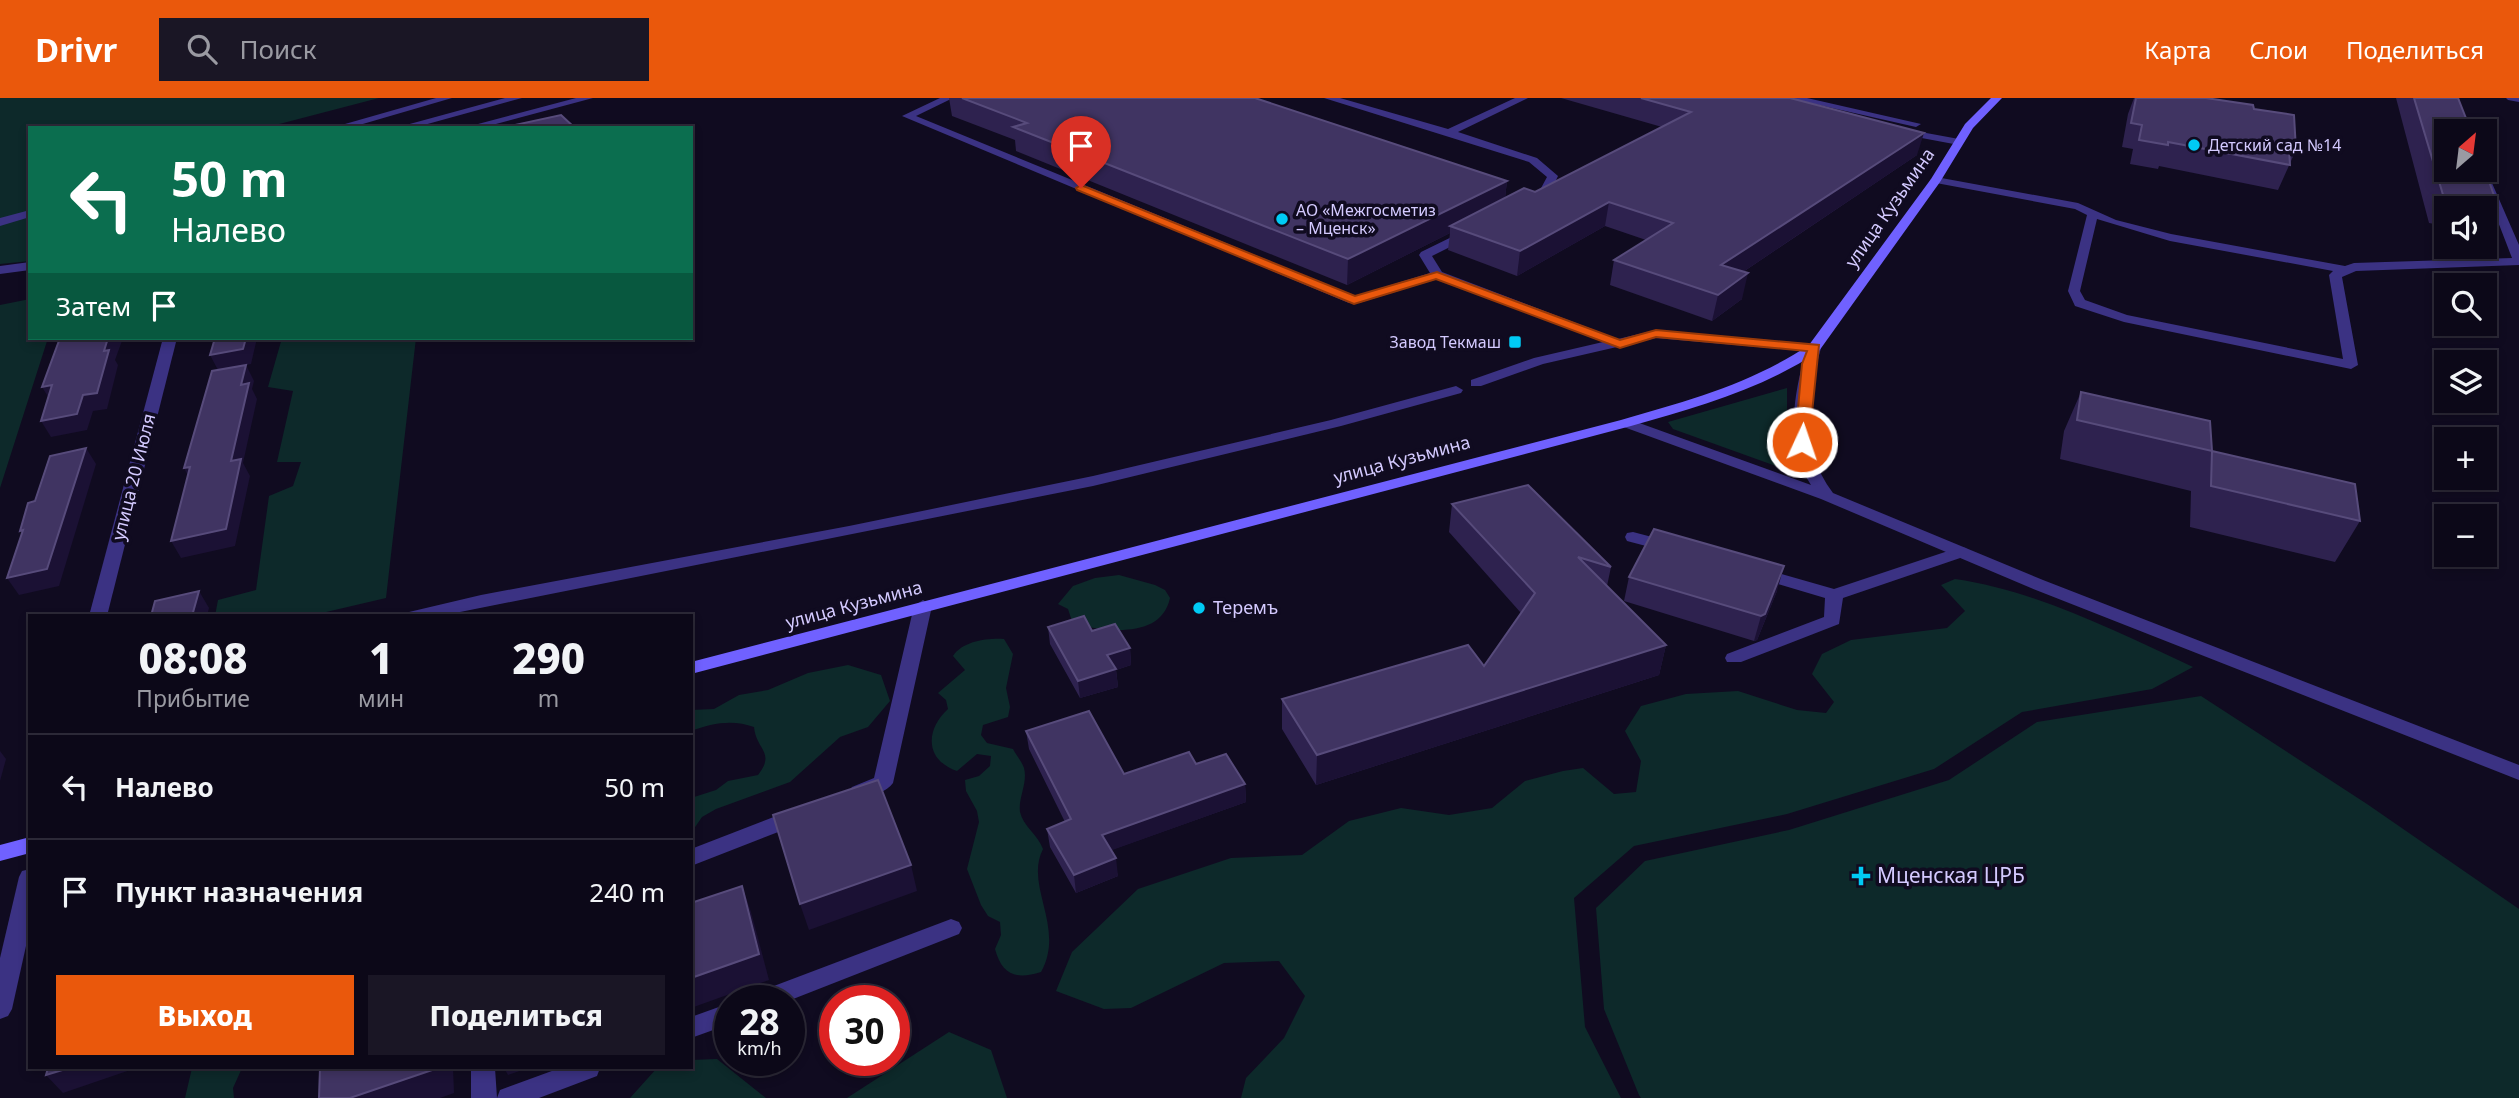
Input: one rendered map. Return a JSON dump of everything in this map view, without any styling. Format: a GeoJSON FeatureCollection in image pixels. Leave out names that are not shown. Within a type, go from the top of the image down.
{"type":"FeatureCollection","features":[{"type":"Feature","properties":{"kind":"main road","name":"улица Кузьмина"},"geometry":{"type":"LineString","coordinates":[[693,667],[1626,423],[1756,382],[1795,362],[1814,348],[1936,180],[1961,139],[1983,110],[1997,98]]}},
{"type":"Feature","properties":{"kind":"main road"},"geometry":{"type":"LineString","coordinates":[[0,853],[28,846]]}},
{"type":"Feature","properties":{"kind":"street"},"geometry":{"type":"LineString","coordinates":[[343,126],[447,98]]}},
{"type":"Feature","properties":{"kind":"street"},"geometry":{"type":"LineString","coordinates":[[408,126],[517,98]]}},
{"type":"Feature","properties":{"kind":"street"},"geometry":{"type":"LineString","coordinates":[[476,126],[588,98]]}},
{"type":"Feature","properties":{"kind":"street"},"geometry":{"type":"LineString","coordinates":[[948,98],[906,116],[1354,300],[1437,275]]}},
{"type":"Feature","properties":{"kind":"street"},"geometry":{"type":"LineString","coordinates":[[1329,98],[1449,132],[1533,160],[1553,176],[1544,192],[1520,205]]}},
{"type":"Feature","properties":{"kind":"street"},"geometry":{"type":"LineString","coordinates":[[1449,132],[1523,98]]}},
{"type":"Feature","properties":{"kind":"street"},"geometry":{"type":"LineString","coordinates":[[1793,98],[1961,139]]}},
{"type":"Feature","properties":{"kind":"street"},"geometry":{"type":"LineString","coordinates":[[2511,98],[2519,99]]}},
{"type":"Feature","properties":{"kind":"street"},"geometry":{"type":"LineString","coordinates":[[1786,108],[1961,139]]}},
{"type":"Feature","properties":{"kind":"street"},"geometry":{"type":"LineString","coordinates":[[1936,180],[2078,206],[2112,222],[2170,237],[2346,270]]}},
{"type":"Feature","properties":{"kind":"street"},"geometry":{"type":"LineString","coordinates":[[2093,213],[2074,291],[2080,303],[2123,318],[2351,365],[2335,275],[2354,267],[2519,260],[2488,182]]}},
{"type":"Feature","properties":{"kind":"street"},"geometry":{"type":"LineString","coordinates":[[0,222],[28,214]]}},
{"type":"Feature","properties":{"kind":"street"},"geometry":{"type":"LineString","coordinates":[[1485,224],[1425,256],[1437,275],[1620,344]]}},
{"type":"Feature","properties":{"kind":"street"},"geometry":{"type":"LineString","coordinates":[[0,270],[28,266]]}},
{"type":"Feature","properties":{"kind":"street"},"geometry":{"type":"LineString","coordinates":[[1476,383],[1539,361],[1656,334],[1814,348],[1809,364],[1802,442],[1810,472],[1827,496]]}},
{"type":"Feature","properties":{"kind":"street","name":"улица 20 Июля"},"geometry":{"type":"LineString","coordinates":[[99,614],[169,340]]}},
{"type":"Feature","properties":{"kind":"street"},"geometry":{"type":"LineString","coordinates":[[425,614],[1024,496],[1324,427],[1456,390]]}},
{"type":"Feature","properties":{"kind":"street"},"geometry":{"type":"LineString","coordinates":[[1626,423],[1827,496],[1960,552],[2519,773]]}},
{"type":"Feature","properties":{"kind":"street"},"geometry":{"type":"LineString","coordinates":[[1633,537],[1686,552]]}},
{"type":"Feature","properties":{"kind":"street"},"geometry":{"type":"LineString","coordinates":[[1740,568],[1834,595],[1960,552]]}},
{"type":"Feature","properties":{"kind":"street"},"geometry":{"type":"LineString","coordinates":[[1734,658],[1833,620],[1834,595]]}},
{"type":"Feature","properties":{"kind":"street"},"geometry":{"type":"LineString","coordinates":[[844,798],[883,783],[923,606]]}},
{"type":"Feature","properties":{"kind":"street"},"geometry":{"type":"LineString","coordinates":[[693,857],[819,808]]}},
{"type":"Feature","properties":{"kind":"street"},"geometry":{"type":"LineString","coordinates":[[0,1009],[28,886]]}},
{"type":"Feature","properties":{"kind":"street"},"geometry":{"type":"LineString","coordinates":[[803,985],[951,928]]}},
{"type":"Feature","properties":{"kind":"street"},"geometry":{"type":"LineString","coordinates":[[693,1027],[714,1019]]}},
{"type":"Feature","properties":{"kind":"street"},"geometry":{"type":"LineString","coordinates":[[483,1069],[484,1098]]}},
{"type":"Feature","properties":{"kind":"street"},"geometry":{"type":"LineString","coordinates":[[509,1098],[585,1069]]}},
{"type":"Feature","properties":{"kind":"green space"},"geometry":{"type":"Polygon","coordinates":[[[0,98],[379,98],[272,126],[28,126],[28,261],[0,264],[0,98]]]}},
{"type":"Feature","properties":{"kind":"green space"},"geometry":{"type":"Polygon","coordinates":[[[28,299],[28,340],[47,340],[0,488],[0,305],[28,299]]]}},
{"type":"Feature","properties":{"kind":"green space"},"geometry":{"type":"Polygon","coordinates":[[[281,340],[416,340],[386,598],[318,614],[215,614],[218,600],[256,590],[269,496],[293,486],[301,462],[277,462],[293,391],[268,387],[281,340]]]}},
{"type":"Feature","properties":{"kind":"green space"},"geometry":{"type":"Polygon","coordinates":[[[1787,388],[1787,460],[1795,473],[1673,429],[1668,422],[1787,388]]]}},
{"type":"Feature","properties":{"kind":"green space"},"geometry":{"type":"Polygon","coordinates":[[[1119,575],[1165,590],[1170,598],[1165,611],[1156,621],[1144,627],[1130,629],[1086,627],[1073,624],[1068,609],[1058,604],[1073,586],[1095,578],[1119,575]]]}},
{"type":"Feature","properties":{"kind":"green space"},"geometry":{"type":"Polygon","coordinates":[[[1955,579],[2017,593],[2077,614],[2193,667],[2152,689],[2022,712],[1934,769],[1787,814],[1634,846],[1574,898],[1585,1027],[1621,1098],[1241,1098],[1246,1078],[1284,1038],[1305,996],[1279,961],[1224,963],[1131,1008],[1104,1009],[1056,991],[1072,952],[1138,889],[1231,858],[1302,855],[1349,821],[1401,808],[1449,815],[1492,808],[1525,781],[1563,771],[1583,768],[1614,794],[1636,792],[1641,761],[1625,731],[1641,706],[1686,694],[1738,691],[1797,710],[1826,713],[1834,702],[1812,674],[1822,654],[1851,640],[1947,628],[1965,611],[1941,585],[1955,579]]]}},
{"type":"Feature","properties":{"kind":"green space"},"geometry":{"type":"Polygon","coordinates":[[[1004,639],[1013,654],[1006,688],[1010,707],[1008,717],[983,725],[981,735],[987,743],[1013,749],[1022,763],[1025,779],[1020,812],[1043,849],[1038,863],[1038,878],[1048,923],[1047,955],[1041,972],[1024,975],[1006,970],[998,958],[995,949],[1001,935],[1000,922],[988,916],[981,905],[967,869],[979,822],[977,811],[966,791],[965,780],[979,776],[990,766],[991,756],[977,754],[957,771],[939,760],[932,744],[935,726],[948,709],[946,700],[938,693],[965,670],[953,656],[969,644],[1004,639]]]}},
{"type":"Feature","properties":{"kind":"green space"},"geometry":{"type":"Polygon","coordinates":[[[848,665],[881,675],[890,701],[868,727],[840,737],[790,782],[716,809],[702,817],[693,830],[693,797],[716,790],[728,781],[758,775],[765,756],[754,727],[722,723],[693,730],[693,710],[714,709],[739,695],[768,690],[808,673],[848,665]]]}},
{"type":"Feature","properties":{"kind":"green space"},"geometry":{"type":"Polygon","coordinates":[[[2201,696],[2367,804],[2519,909],[2519,1098],[1641,1098],[1604,1009],[1596,908],[1645,861],[1789,830],[1949,780],[2037,722],[2201,696]]]}},
{"type":"Feature","properties":{"kind":"green space"},"geometry":{"type":"Polygon","coordinates":[[[949,1032],[991,1050],[1007,1098],[847,1098],[881,1076],[910,1076],[910,1057],[949,1032]]]}},
{"type":"Feature","properties":{"kind":"green space"},"geometry":{"type":"Polygon","coordinates":[[[714,1059],[714,1076],[738,1076],[766,1098],[630,1098],[656,1069],[693,1069],[693,1060],[714,1059]]]}},
{"type":"Feature","properties":{"kind":"green space"},"geometry":{"type":"Polygon","coordinates":[[[192,1069],[242,1069],[233,1088],[234,1098],[185,1098],[192,1069]]]}},
{"type":"Feature","properties":{"kind":"building"},"geometry":{"type":"Polygon","coordinates":[[[962,98],[1255,98],[1507,181],[1348,259],[1013,127],[1027,123],[962,98]]]}},
{"type":"Feature","properties":{"kind":"building"},"geometry":{"type":"Polygon","coordinates":[[[1641,98],[1790,98],[1924,133],[1721,265],[1748,273],[1718,295],[1614,260],[1673,223],[1609,202],[1520,251],[1450,226],[1524,188],[1535,192],[1691,112],[1641,98]]]}},
{"type":"Feature","properties":{"kind":"building"},"geometry":{"type":"Polygon","coordinates":[[[2136,98],[2206,98],[2294,115],[2296,150],[2289,149],[2290,165],[2168,142],[2168,145],[2139,140],[2142,125],[2131,123],[2136,98]]]}},
{"type":"Feature","properties":{"kind":"building"},"geometry":{"type":"Polygon","coordinates":[[[2414,98],[2458,98],[2466,119],[2434,119],[2434,165],[2414,98]]]}},
{"type":"Feature","properties":{"kind":"building"},"geometry":{"type":"Polygon","coordinates":[[[561,115],[573,126],[510,126],[561,115]]]}},
{"type":"Feature","properties":{"kind":"building"},"geometry":{"type":"Polygon","coordinates":[[[2439,182],[2489,182],[2494,196],[2443,196],[2439,182]]]}},
{"type":"Feature","properties":{"kind":"building"},"geometry":{"type":"Polygon","coordinates":[[[59,340],[107,340],[104,351],[109,350],[97,393],[83,395],[77,414],[41,421],[52,385],[42,387],[59,340]]]}},
{"type":"Feature","properties":{"kind":"building"},"geometry":{"type":"Polygon","coordinates":[[[214,340],[245,340],[243,349],[210,355],[214,340]]]}},
{"type":"Feature","properties":{"kind":"building"},"geometry":{"type":"Polygon","coordinates":[[[246,365],[241,385],[249,383],[231,461],[241,459],[226,529],[171,541],[190,467],[184,468],[212,371],[246,365]]]}},
{"type":"Feature","properties":{"kind":"building"},"geometry":{"type":"Polygon","coordinates":[[[2081,392],[2210,421],[2212,451],[2077,420],[2081,392]]]}},
{"type":"Feature","properties":{"kind":"building"},"geometry":{"type":"Polygon","coordinates":[[[86,448],[47,569],[7,578],[23,530],[20,531],[28,503],[35,501],[50,456],[86,448]]]}},
{"type":"Feature","properties":{"kind":"building"},"geometry":{"type":"Polygon","coordinates":[[[2212,451],[2355,484],[2360,521],[2211,486],[2212,451]]]}},
{"type":"Feature","properties":{"kind":"building"},"geometry":{"type":"Polygon","coordinates":[[[1528,485],[1611,567],[1578,557],[1666,645],[1317,755],[1282,699],[1468,645],[1484,666],[1535,593],[1452,504],[1528,485]]]}},
{"type":"Feature","properties":{"kind":"building"},"geometry":{"type":"Polygon","coordinates":[[[1654,529],[1784,566],[1765,614],[1761,616],[1629,577],[1654,529]]]}},
{"type":"Feature","properties":{"kind":"building"},"geometry":{"type":"Polygon","coordinates":[[[199,591],[193,614],[152,614],[155,601],[199,591]]]}},
{"type":"Feature","properties":{"kind":"building"},"geometry":{"type":"Polygon","coordinates":[[[1084,616],[1092,631],[1115,624],[1130,648],[1107,655],[1116,669],[1078,681],[1048,627],[1084,616]]]}},
{"type":"Feature","properties":{"kind":"building"},"geometry":{"type":"Polygon","coordinates":[[[1089,711],[1124,774],[1189,752],[1196,764],[1226,754],[1245,784],[1102,835],[1116,858],[1074,875],[1047,829],[1071,819],[1026,731],[1089,711]]]}},
{"type":"Feature","properties":{"kind":"building"},"geometry":{"type":"Polygon","coordinates":[[[878,780],[911,865],[800,904],[773,815],[878,780]]]}},
{"type":"Feature","properties":{"kind":"building"},"geometry":{"type":"Polygon","coordinates":[[[742,886],[759,954],[693,977],[693,902],[742,886]]]}},
{"type":"Feature","properties":{"kind":"building"},"geometry":{"type":"Polygon","coordinates":[[[48,1069],[66,1069],[46,1075],[48,1069]]]}},
{"type":"Feature","properties":{"kind":"building"},"geometry":{"type":"Polygon","coordinates":[[[320,1069],[435,1069],[350,1098],[319,1098],[320,1069]]]}},
{"type":"Feature","properties":{"kind":"place","name":"Детский сад №14"},"geometry":{"type":"Point","coordinates":[2194,145]}},
{"type":"Feature","properties":{"kind":"place","name":"АО «Межгосметиз – Мценск»"},"geometry":{"type":"Point","coordinates":[1282,219]}},
{"type":"Feature","properties":{"kind":"place","name":"Завод Текмаш"},"geometry":{"type":"Point","coordinates":[1515,342]}},
{"type":"Feature","properties":{"kind":"place","name":"Теремъ"},"geometry":{"type":"Point","coordinates":[1199,608]}},
{"type":"Feature","properties":{"kind":"place","name":"Мценская ЦРБ"},"geometry":{"type":"Point","coordinates":[1861,876]}},
{"type":"Feature","properties":{"kind":"route"},"geometry":{"type":"LineString","coordinates":[[1081,188],[1354,300],[1437,275],[1620,344],[1656,334],[1814,348],[1809,364],[1802,418],[1802,442]]}}]}
